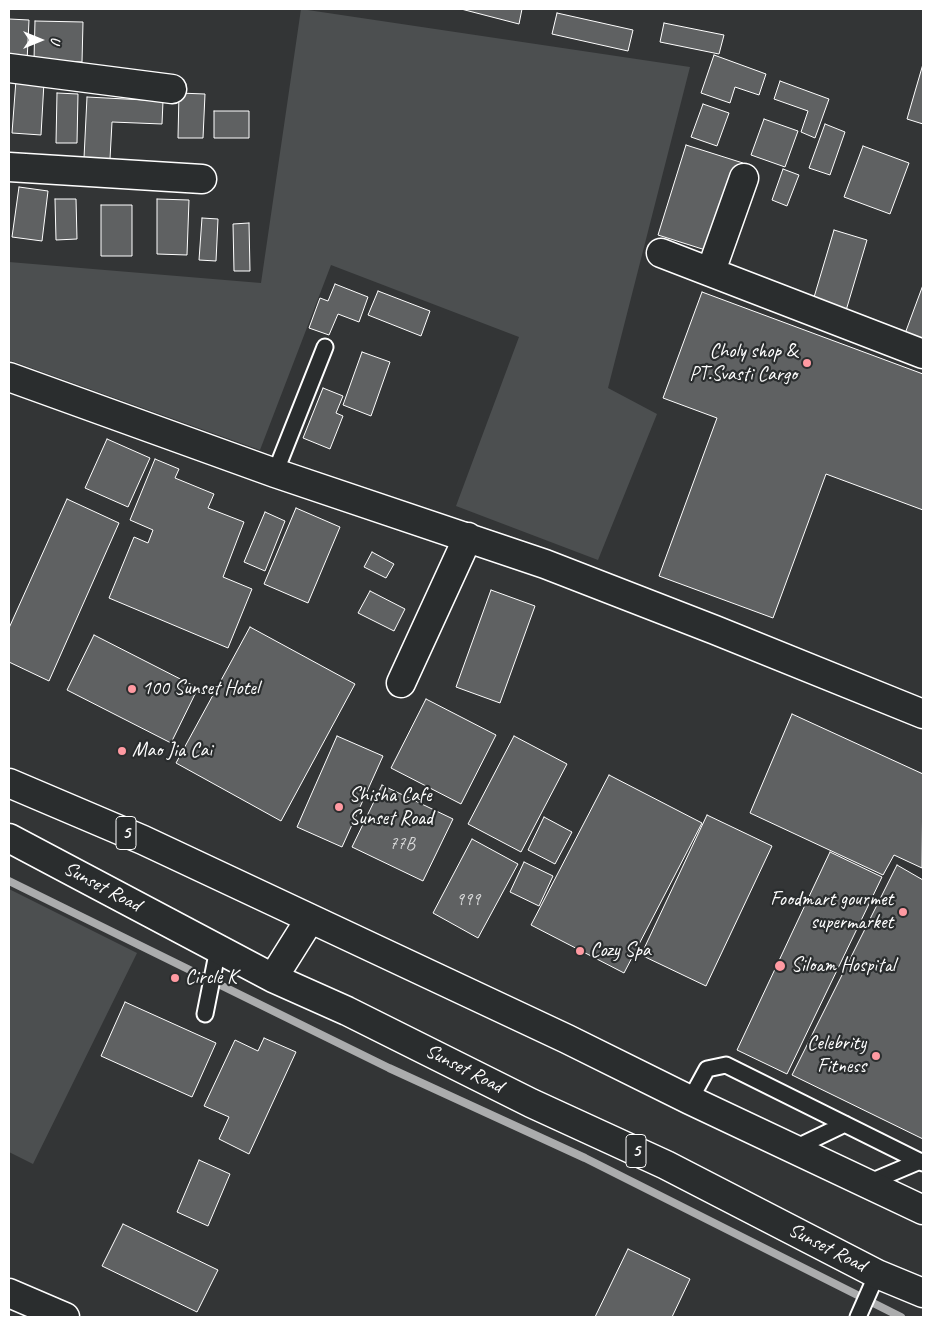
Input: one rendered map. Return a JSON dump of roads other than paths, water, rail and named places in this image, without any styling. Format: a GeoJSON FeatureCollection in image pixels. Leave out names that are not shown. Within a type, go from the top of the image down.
{"type":"FeatureCollection","features":[{"type":"Feature","properties":{"kind":"main road"},"geometry":{"type":"LineString","coordinates":[[9,68],[172,89]]}},
{"type":"Feature","properties":{"kind":"main road"},"geometry":{"type":"LineString","coordinates":[[9,167],[202,179]]}},
{"type":"Feature","properties":{"kind":"main road"},"geometry":{"type":"LineString","coordinates":[[711,271],[744,178]]}},
{"type":"Feature","properties":{"kind":"main road"},"geometry":{"type":"LineString","coordinates":[[661,253],[923,354]]}},
{"type":"Feature","properties":{"kind":"main road"},"geometry":{"type":"LineString","coordinates":[[9,377],[275,473],[545,564],[706,626],[923,714]]}},
{"type":"Feature","properties":{"kind":"main road"},"geometry":{"type":"LineString","coordinates":[[401,683],[468,537]]}},
{"type":"Feature","properties":{"kind":"main road","name":"5"},"geometry":{"type":"LineString","coordinates":[[9,782],[143,840],[567,1039],[690,1100],[923,1210]]}},
{"type":"Feature","properties":{"kind":"main road","name":"Sunset Road"},"geometry":{"type":"LineString","coordinates":[[9,838],[273,978],[347,1011],[532,1103],[666,1165],[877,1274],[923,1293]]}},
{"type":"Feature","properties":{"kind":"main road"},"geometry":{"type":"LineString","coordinates":[[273,978],[310,919]]}},
{"type":"Feature","properties":{"kind":"main road"},"geometry":{"type":"LineString","coordinates":[[9,1294],[65,1317]]}},
{"type":"Feature","properties":{"kind":"lane"},"geometry":{"type":"LineString","coordinates":[[275,473],[326,347]]}},
{"type":"Feature","properties":{"kind":"lane"},"geometry":{"type":"LineString","coordinates":[[205,1014],[218,948]]}},
{"type":"Feature","properties":{"kind":"lane"},"geometry":{"type":"LineString","coordinates":[[690,1100],[706,1069],[726,1065],[921,1162]]}},
{"type":"Feature","properties":{"kind":"lane"},"geometry":{"type":"LineString","coordinates":[[794,1148],[845,1124]]}},
{"type":"Feature","properties":{"kind":"lane"},"geometry":{"type":"LineString","coordinates":[[868,1183],[921,1162]]}},
{"type":"Feature","properties":{"kind":"lane"},"geometry":{"type":"LineString","coordinates":[[858,1317],[877,1274]]}},
{"type":"Feature","properties":{"kind":"waterway"},"geometry":{"type":"LineString","coordinates":[[9,881],[389,1068],[585,1158],[901,1317]]}},
{"type":"Feature","properties":{"kind":"place","name":"Choly shop & PT.Svasti Cargo"},"geometry":{"type":"Point","coordinates":[807,363]}},
{"type":"Feature","properties":{"kind":"place","name":"100 Sunset Hotel"},"geometry":{"type":"Point","coordinates":[132,689]}},
{"type":"Feature","properties":{"kind":"place","name":"Mao Jia Cai"},"geometry":{"type":"Point","coordinates":[122,751]}},
{"type":"Feature","properties":{"kind":"place","name":"Shisha Cafe Sunset Road"},"geometry":{"type":"Point","coordinates":[339,807]}},
{"type":"Feature","properties":{"kind":"place","name":"Foodmart gourmet supermarket"},"geometry":{"type":"Point","coordinates":[903,912]}},
{"type":"Feature","properties":{"kind":"place","name":"Cozy Spa"},"geometry":{"type":"Point","coordinates":[580,951]}},
{"type":"Feature","properties":{"kind":"place","name":"Siloam Hospital"},"geometry":{"type":"Point","coordinates":[780,966]}},
{"type":"Feature","properties":{"kind":"place","name":"Circle K"},"geometry":{"type":"Point","coordinates":[175,978]}},
{"type":"Feature","properties":{"kind":"place","name":"Celebrity Fitness"},"geometry":{"type":"Point","coordinates":[876,1056]}}]}
